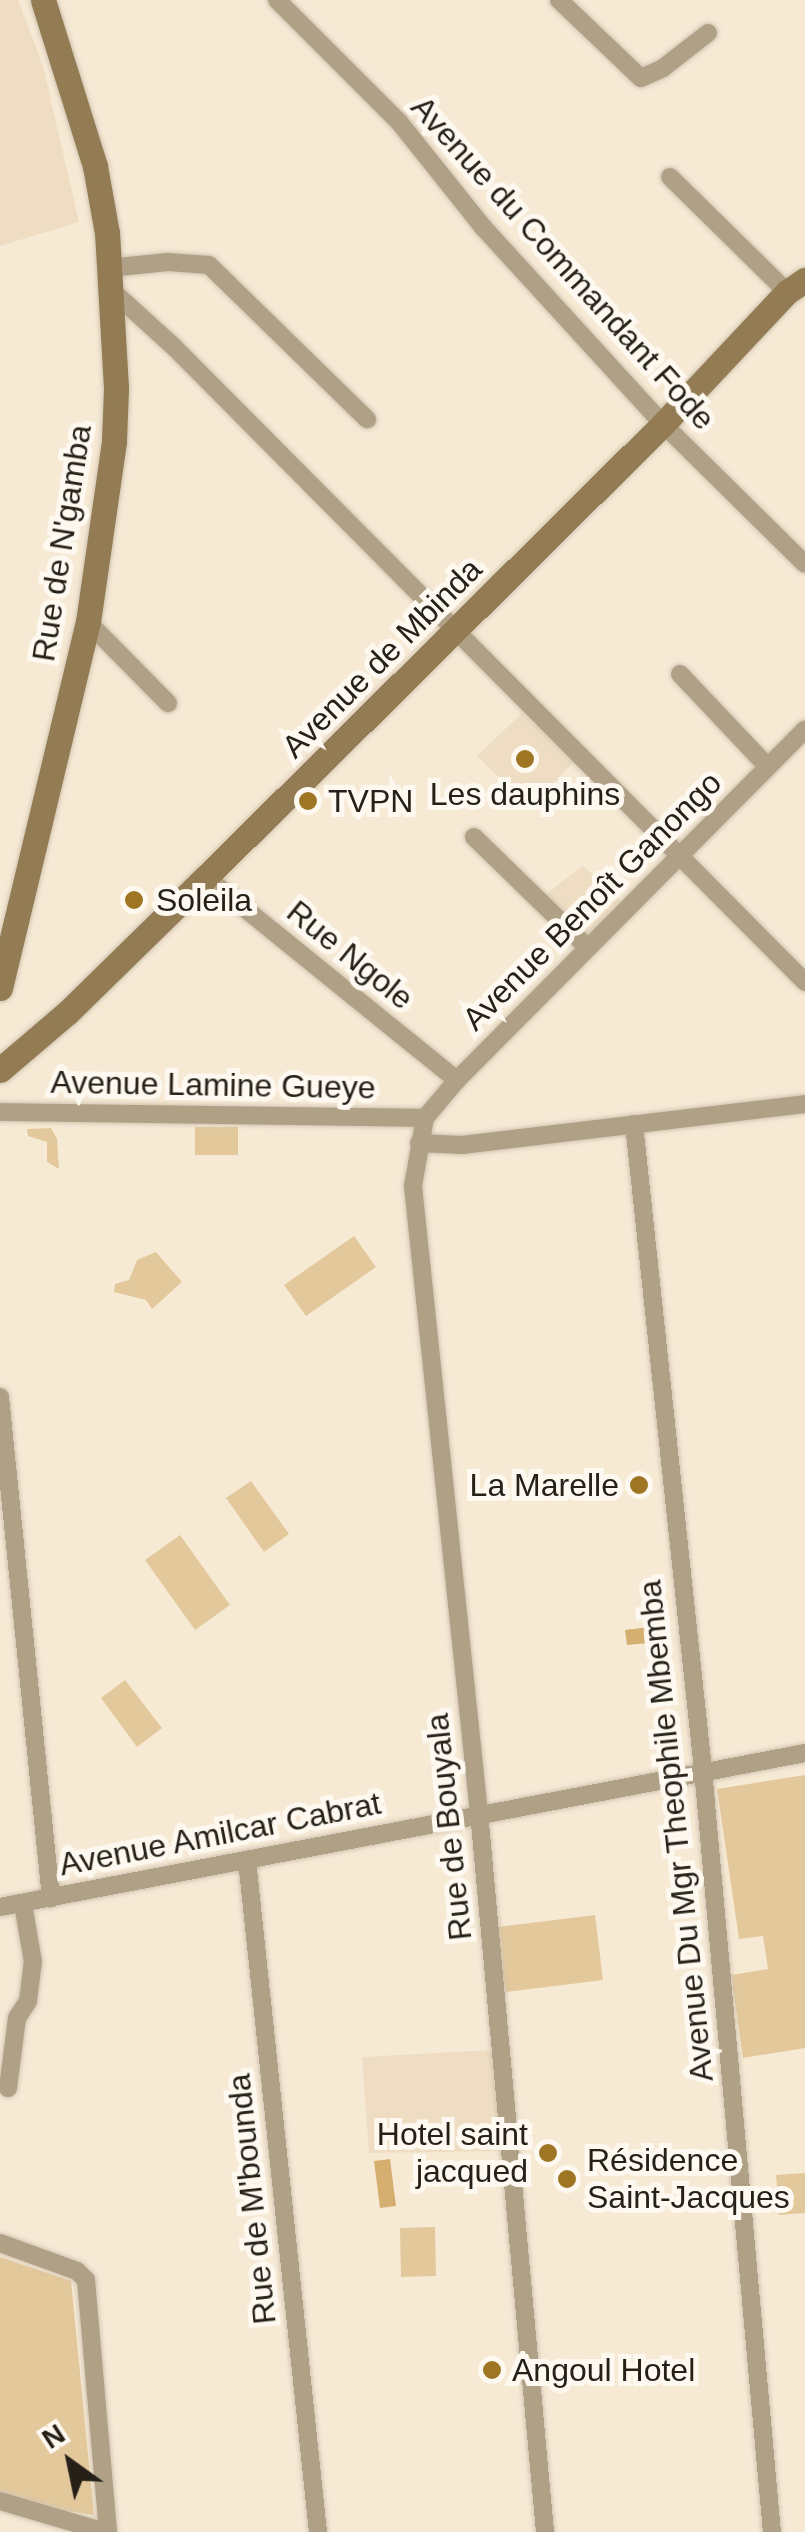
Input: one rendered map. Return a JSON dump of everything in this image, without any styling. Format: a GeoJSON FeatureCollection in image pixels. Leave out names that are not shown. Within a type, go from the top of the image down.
{"type":"FeatureCollection","features":[{"type":"Feature","properties":{"kind":"street","name":"Avenue du Commandant Fode"},"geometry":{"type":"LineString","coordinates":[[277,0],[398,122],[482,226],[663,424],[805,564]]}},
{"type":"Feature","properties":{"kind":"street"},"geometry":{"type":"LineString","coordinates":[[559,0],[640,78],[663,68],[708,33]]}},
{"type":"Feature","properties":{"kind":"street","name":"Rue de N'gamba"},"geometry":{"type":"LineString","coordinates":[[0,988],[88,622],[114,440],[116,388],[109,278],[95,166],[49,2]]}},
{"type":"Feature","properties":{"kind":"street"},"geometry":{"type":"LineString","coordinates":[[670,177],[799,279]]}},
{"type":"Feature","properties":{"kind":"street"},"geometry":{"type":"LineString","coordinates":[[367,419],[224,275],[209,265],[168,262],[109,278],[805,982]]}},
{"type":"Feature","properties":{"kind":"street","name":"Avenue de Mbinda"},"geometry":{"type":"LineString","coordinates":[[0,1070],[68,1012],[456,630],[663,424],[799,279]]}},
{"type":"Feature","properties":{"kind":"street"},"geometry":{"type":"LineString","coordinates":[[88,622],[168,703]]}},
{"type":"Feature","properties":{"kind":"street"},"geometry":{"type":"LineString","coordinates":[[680,674],[767,766]]}},
{"type":"Feature","properties":{"kind":"street","name":"Avenue Benoît Ganongo"},"geometry":{"type":"LineString","coordinates":[[426,1118],[457,1080],[677,854],[805,729]]}},
{"type":"Feature","properties":{"kind":"street"},"geometry":{"type":"LineString","coordinates":[[474,837],[587,947]]}},
{"type":"Feature","properties":{"kind":"street","name":"Rue Ngole"},"geometry":{"type":"LineString","coordinates":[[206,877],[457,1080]]}},
{"type":"Feature","properties":{"kind":"street"},"geometry":{"type":"LineString","coordinates":[[419,1143],[462,1145],[805,1104]]}},
{"type":"Feature","properties":{"kind":"street","name":"Avenue Lamine Gueye"},"geometry":{"type":"LineString","coordinates":[[0,1112],[426,1118]]}},
{"type":"Feature","properties":{"kind":"street","name":"Rue de Bouyala"},"geometry":{"type":"LineString","coordinates":[[426,1118],[412,1186],[479,1814],[544,2532]]}},
{"type":"Feature","properties":{"kind":"street","name":"Avenue Du Mgr Theophile Mbemba"},"geometry":{"type":"LineString","coordinates":[[634,1124],[702,1770],[772,2532]]}},
{"type":"Feature","properties":{"kind":"street"},"geometry":{"type":"LineString","coordinates":[[0,1397],[51,1898]]}},
{"type":"Feature","properties":{"kind":"street","name":"Avenue Amilcar Cabrat"},"geometry":{"type":"LineString","coordinates":[[0,1907],[805,1753]]}},
{"type":"Feature","properties":{"kind":"street","name":"Rue de M'bounda"},"geometry":{"type":"LineString","coordinates":[[247,1860],[318,2532]]}},
{"type":"Feature","properties":{"kind":"street"},"geometry":{"type":"LineString","coordinates":[[8,2088],[17,2018],[28,2001],[33,1962],[23,1904]]}},
{"type":"Feature","properties":{"kind":"street"},"geometry":{"type":"LineString","coordinates":[[0,2244],[77,2270],[86,2280],[106,2532],[9,2504],[0,2521]]}},
{"type":"Feature","properties":{"kind":"shaded area"},"geometry":{"type":"Polygon","coordinates":[[[0,0],[18,0],[43,66],[79,222],[0,246],[0,0]]]}},
{"type":"Feature","properties":{"kind":"shaded area","name":"Les dauphins"},"geometry":{"type":"Polygon","coordinates":[[[522,713],[574,762],[530,807],[477,756],[522,713]]]}},
{"type":"Feature","properties":{"kind":"shaded area"},"geometry":{"type":"Polygon","coordinates":[[[583,866],[621,901],[585,942],[543,896],[583,866]]]}},
{"type":"Feature","properties":{"kind":"shaded area"},"geometry":{"type":"Polygon","coordinates":[[[195,1127],[238,1127],[238,1155],[195,1155],[195,1127]]]}},
{"type":"Feature","properties":{"kind":"shaded area"},"geometry":{"type":"Polygon","coordinates":[[[51,1128],[57,1139],[59,1169],[47,1162],[47,1142],[28,1136],[27,1129],[51,1128]]]}},
{"type":"Feature","properties":{"kind":"shaded area"},"geometry":{"type":"Polygon","coordinates":[[[354,1236],[376,1267],[306,1316],[284,1285],[354,1236]]]}},
{"type":"Feature","properties":{"kind":"shaded area"},"geometry":{"type":"Polygon","coordinates":[[[156,1252],[182,1282],[152,1309],[146,1300],[114,1292],[115,1284],[129,1280],[137,1260],[156,1252]]]}},
{"type":"Feature","properties":{"kind":"shaded area"},"geometry":{"type":"Polygon","coordinates":[[[251,1481],[289,1534],[264,1552],[226,1498],[251,1481]]]}},
{"type":"Feature","properties":{"kind":"shaded area"},"geometry":{"type":"Polygon","coordinates":[[[180,1535],[230,1605],[195,1630],[145,1560],[180,1535]]]}},
{"type":"Feature","properties":{"kind":"shaded area"},"geometry":{"type":"Polygon","coordinates":[[[658,1626],[659,1642],[627,1645],[625,1630],[658,1626]]]}},
{"type":"Feature","properties":{"kind":"shaded area"},"geometry":{"type":"Polygon","coordinates":[[[125,1680],[162,1728],[137,1747],[101,1698],[125,1680]]]}},
{"type":"Feature","properties":{"kind":"shaded area"},"geometry":{"type":"Polygon","coordinates":[[[805,1775],[805,2048],[743,2058],[731,1975],[768,1969],[763,1936],[739,1939],[717,1789],[805,1775]]]}},
{"type":"Feature","properties":{"kind":"shaded area"},"geometry":{"type":"Polygon","coordinates":[[[595,1915],[603,1980],[505,1992],[497,1927],[595,1915]]]}},
{"type":"Feature","properties":{"kind":"shaded area"},"geometry":{"type":"Polygon","coordinates":[[[491,2050],[501,2151],[369,2153],[362,2057],[491,2050]]]}},
{"type":"Feature","properties":{"kind":"shaded area"},"geometry":{"type":"Polygon","coordinates":[[[390,2159],[396,2206],[380,2208],[374,2161],[390,2159]]]}},
{"type":"Feature","properties":{"kind":"shaded area"},"geometry":{"type":"Polygon","coordinates":[[[805,2173],[805,2213],[779,2215],[776,2175],[805,2173]]]}},
{"type":"Feature","properties":{"kind":"shaded area"},"geometry":{"type":"Polygon","coordinates":[[[435,2227],[436,2276],[401,2277],[400,2228],[435,2227]]]}},
{"type":"Feature","properties":{"kind":"shaded area"},"geometry":{"type":"Polygon","coordinates":[[[0,2257],[71,2281],[94,2515],[0,2501],[0,2257]]]}},
{"type":"Feature","properties":{"kind":"place","name":"Les dauphins"},"geometry":{"type":"Point","coordinates":[525,759]}},
{"type":"Feature","properties":{"kind":"place","name":"TVPN"},"geometry":{"type":"Point","coordinates":[308,801]}},
{"type":"Feature","properties":{"kind":"place","name":"Soleila"},"geometry":{"type":"Point","coordinates":[134,900]}},
{"type":"Feature","properties":{"kind":"place","name":"La Marelle"},"geometry":{"type":"Point","coordinates":[639,1485]}},
{"type":"Feature","properties":{"kind":"place","name":"Hotel saint jacqued"},"geometry":{"type":"Point","coordinates":[548,2153]}},
{"type":"Feature","properties":{"kind":"place","name":"Résidence Saint-Jacques"},"geometry":{"type":"Point","coordinates":[567,2179]}},
{"type":"Feature","properties":{"kind":"place","name":"Angoul Hotel"},"geometry":{"type":"Point","coordinates":[492,2370]}}]}
